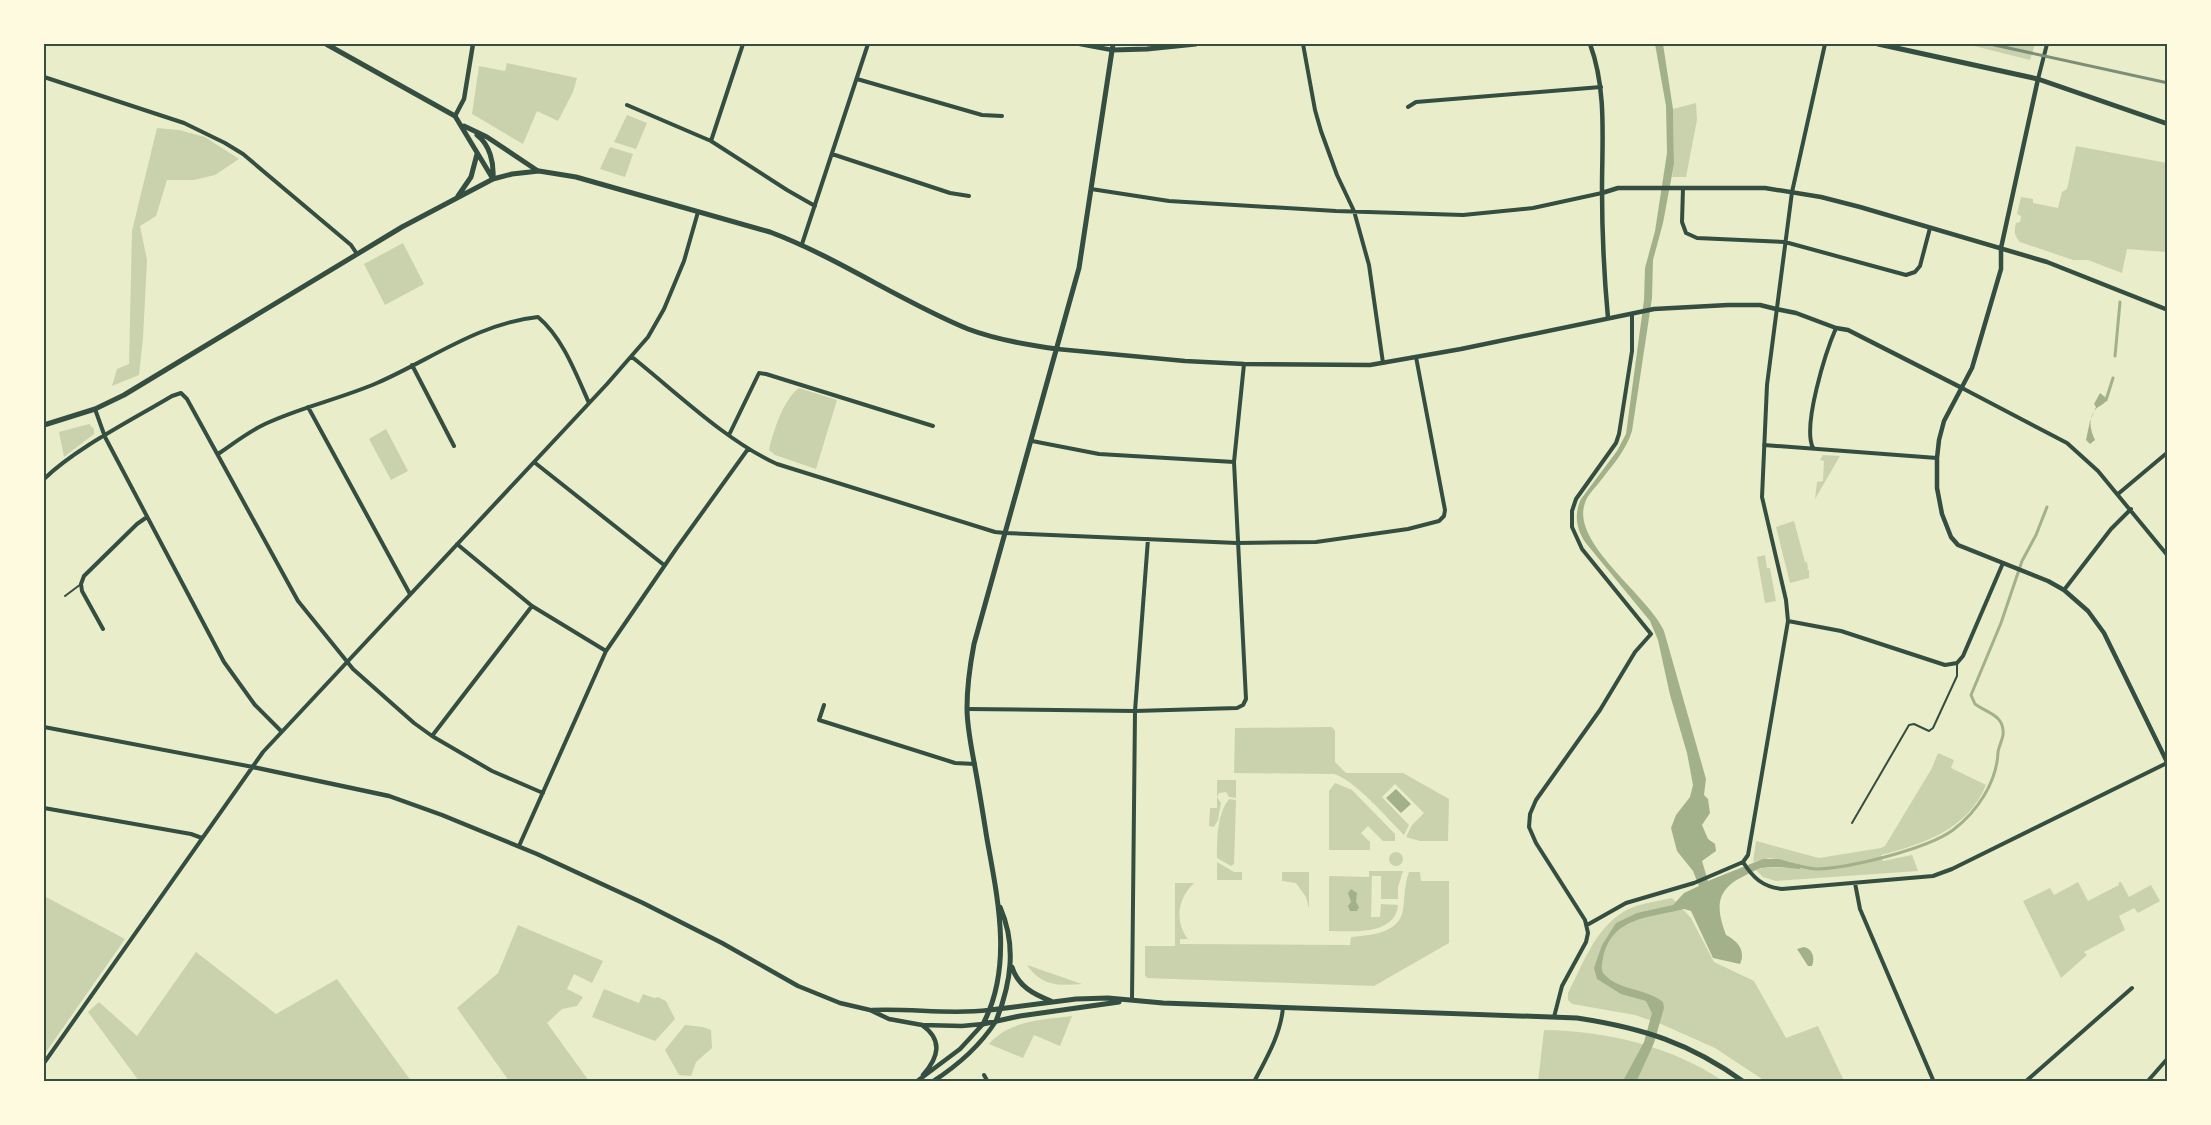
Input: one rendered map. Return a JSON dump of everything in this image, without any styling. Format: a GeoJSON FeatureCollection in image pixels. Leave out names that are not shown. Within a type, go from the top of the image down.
{"type":"FeatureCollection","features":[{"type":"Feature","properties":{"kind":"main road"},"geometry":{"type":"LineString","coordinates":[[326,44],[455,116],[493,179]]}},
{"type":"Feature","properties":{"kind":"main road"},"geometry":{"type":"LineString","coordinates":[[983,1024],[996,990],[1001,962],[998,903],[967,709],[974,644],[1079,268],[1113,47],[1147,50],[1196,44]]}},
{"type":"Feature","properties":{"kind":"main road"},"geometry":{"type":"LineString","coordinates":[[1878,44],[2038,79],[2168,124]]}},
{"type":"Feature","properties":{"kind":"main road"},"geometry":{"type":"LineString","coordinates":[[460,123],[481,138],[487,148],[494,164],[493,179]]}},
{"type":"Feature","properties":{"kind":"main road"},"geometry":{"type":"LineString","coordinates":[[468,129],[487,137],[538,171]]}},
{"type":"Feature","properties":{"kind":"main road"},"geometry":{"type":"LineString","coordinates":[[457,197],[471,177],[477,154]]}},
{"type":"Feature","properties":{"kind":"main road"},"geometry":{"type":"LineString","coordinates":[[44,425],[95,409],[124,395],[357,254],[457,197],[493,179],[538,171],[576,177],[770,232],[801,244],[968,329],[1027,345],[1057,350]]}},
{"type":"Feature","properties":{"kind":"main road"},"geometry":{"type":"LineString","coordinates":[[998,903],[1006,925],[1014,975],[1030,991],[1052,1001]]}},
{"type":"Feature","properties":{"kind":"main road"},"geometry":{"type":"LineString","coordinates":[[996,1021],[1001,1010],[1011,967]]}},
{"type":"Feature","properties":{"kind":"main road"},"geometry":{"type":"LineString","coordinates":[[990,1010],[1076,999],[1554,1017],[1643,1030],[1717,1062],[1744,1082]]}},
{"type":"Feature","properties":{"kind":"main road"},"geometry":{"type":"LineString","coordinates":[[983,1024],[1020,1016],[1132,1000]]}},
{"type":"Feature","properties":{"kind":"street"},"geometry":{"type":"LineString","coordinates":[[455,116],[464,99],[473,44]]}},
{"type":"Feature","properties":{"kind":"street"},"geometry":{"type":"LineString","coordinates":[[711,141],[742,44],[736,44]]}},
{"type":"Feature","properties":{"kind":"street"},"geometry":{"type":"LineString","coordinates":[[801,244],[868,44]]}},
{"type":"Feature","properties":{"kind":"street"},"geometry":{"type":"LineString","coordinates":[[1080,44],[1113,47]]}},
{"type":"Feature","properties":{"kind":"street"},"geometry":{"type":"LineString","coordinates":[[1303,44],[1315,111],[1354,211],[1369,265],[1383,363]]}},
{"type":"Feature","properties":{"kind":"street"},"geometry":{"type":"LineString","coordinates":[[1590,44],[1597,62],[1601,87],[1602,260],[1608,318]]}},
{"type":"Feature","properties":{"kind":"street"},"geometry":{"type":"LineString","coordinates":[[1587,925],[1626,903],[1696,883],[1744,864],[1748,855],[1788,621],[1786,600],[1762,497],[1767,385],[1792,192],[1825,44]]}},
{"type":"Feature","properties":{"kind":"street"},"geometry":{"type":"LineString","coordinates":[[1744,864],[1762,884],[1782,890],[1940,874],[2167,763],[2104,633],[2088,611],[2064,590],[2015,567],[1958,545],[1951,537],[1942,514],[1937,489],[1937,458],[1944,422],[1972,368],[2001,269],[2001,248],[2047,44]]}},
{"type":"Feature","properties":{"kind":"street"},"geometry":{"type":"LineString","coordinates":[[44,77],[184,123],[225,143],[249,159],[351,246],[357,254]]}},
{"type":"Feature","properties":{"kind":"street"},"geometry":{"type":"LineString","coordinates":[[857,79],[982,116],[1002,116]]}},
{"type":"Feature","properties":{"kind":"street"},"geometry":{"type":"LineString","coordinates":[[1408,107],[1416,102],[1601,87]]}},
{"type":"Feature","properties":{"kind":"street"},"geometry":{"type":"LineString","coordinates":[[627,105],[711,141],[815,206]]}},
{"type":"Feature","properties":{"kind":"street"},"geometry":{"type":"LineString","coordinates":[[832,154],[950,193],[969,196]]}},
{"type":"Feature","properties":{"kind":"street"},"geometry":{"type":"LineString","coordinates":[[1091,189],[1169,201],[1462,215],[1533,208],[1618,188],[1731,187],[1792,192],[1860,207],[2047,262],[2168,310]]}},
{"type":"Feature","properties":{"kind":"street"},"geometry":{"type":"LineString","coordinates":[[1683,188],[1682,222],[1686,233],[1697,238],[1785,242],[1906,275],[1916,272],[1920,266],[1930,228]]}},
{"type":"Feature","properties":{"kind":"street"},"geometry":{"type":"LineString","coordinates":[[44,1063],[280,731],[534,462],[648,337],[664,309],[684,261],[698,212]]}},
{"type":"Feature","properties":{"kind":"street"},"geometry":{"type":"LineString","coordinates":[[1057,350],[1244,364],[1370,365],[1654,309],[1747,305],[1776,309],[1848,330],[2067,443],[2090,462],[2168,556]]}},
{"type":"Feature","properties":{"kind":"street"},"geometry":{"type":"LineString","coordinates":[[1554,1017],[1562,986],[1586,942],[1587,925],[1536,843],[1529,827],[1530,814],[1536,800],[1600,710],[1635,652],[1651,634],[1582,549],[1572,527],[1572,511],[1576,499],[1616,443],[1619,434],[1632,351],[1632,314]]}},
{"type":"Feature","properties":{"kind":"street"},"geometry":{"type":"LineString","coordinates":[[218,454],[263,425],[379,382],[458,342],[488,330],[538,317],[546,324],[572,365],[589,403]]}},
{"type":"Feature","properties":{"kind":"street"},"geometry":{"type":"LineString","coordinates":[[1813,448],[1811,437],[1818,381],[1836,328]]}},
{"type":"Feature","properties":{"kind":"street"},"geometry":{"type":"LineString","coordinates":[[632,357],[729,435],[748,449],[777,464],[996,532],[1237,543],[1316,542],[1408,529],[1439,521],[1444,516],[1445,510],[1416,357]]}},
{"type":"Feature","properties":{"kind":"street"},"geometry":{"type":"LineString","coordinates":[[967,709],[1135,711],[1237,708],[1244,705],[1246,699],[1234,462],[1244,364]]}},
{"type":"Feature","properties":{"kind":"street"},"geometry":{"type":"LineString","coordinates":[[412,365],[454,446]]}},
{"type":"Feature","properties":{"kind":"street"},"geometry":{"type":"LineString","coordinates":[[729,435],[759,373],[933,426]]}},
{"type":"Feature","properties":{"kind":"street"},"geometry":{"type":"LineString","coordinates":[[44,479],[54,469],[172,396],[181,393],[187,399],[218,454],[298,601],[347,661],[386,699],[432,736],[492,771],[543,793]]}},
{"type":"Feature","properties":{"kind":"street"},"geometry":{"type":"LineString","coordinates":[[308,407],[410,594]]}},
{"type":"Feature","properties":{"kind":"street"},"geometry":{"type":"LineString","coordinates":[[95,409],[105,437],[224,662],[255,705],[280,731]]}},
{"type":"Feature","properties":{"kind":"street"},"geometry":{"type":"LineString","coordinates":[[1032,441],[1099,454],[1234,462]]}},
{"type":"Feature","properties":{"kind":"street"},"geometry":{"type":"LineString","coordinates":[[1764,445],[1937,458]]}},
{"type":"Feature","properties":{"kind":"street"},"geometry":{"type":"LineString","coordinates":[[519,846],[606,651],[664,565],[748,449]]}},
{"type":"Feature","properties":{"kind":"street"},"geometry":{"type":"LineString","coordinates":[[2118,494],[2168,452]]}},
{"type":"Feature","properties":{"kind":"street"},"geometry":{"type":"LineString","coordinates":[[534,462],[664,565]]}},
{"type":"Feature","properties":{"kind":"street"},"geometry":{"type":"LineString","coordinates":[[2064,590],[2111,529],[2131,509]]}},
{"type":"Feature","properties":{"kind":"street"},"geometry":{"type":"LineString","coordinates":[[103,629],[82,591],[81,584],[92,569],[147,517]]}},
{"type":"Feature","properties":{"kind":"street"},"geometry":{"type":"LineString","coordinates":[[1132,1000],[1135,711],[1148,539]]}},
{"type":"Feature","properties":{"kind":"street"},"geometry":{"type":"LineString","coordinates":[[457,544],[532,606],[606,651]]}},
{"type":"Feature","properties":{"kind":"street"},"geometry":{"type":"LineString","coordinates":[[1788,621],[1841,630],[1945,665],[1957,663],[1963,656],[2004,563]]}},
{"type":"Feature","properties":{"kind":"street"},"geometry":{"type":"LineString","coordinates":[[432,736],[532,606]]}},
{"type":"Feature","properties":{"kind":"street"},"geometry":{"type":"LineString","coordinates":[[824,705],[819,720],[956,763],[975,764]]}},
{"type":"Feature","properties":{"kind":"street"},"geometry":{"type":"LineString","coordinates":[[44,727],[389,796],[519,846],[643,903],[722,943],[798,986],[840,1003],[870,1010],[889,1019],[922,1024],[962,1026],[983,1024]]}},
{"type":"Feature","properties":{"kind":"street"},"geometry":{"type":"LineString","coordinates":[[44,808],[191,834],[202,838]]}},
{"type":"Feature","properties":{"kind":"street"},"geometry":{"type":"LineString","coordinates":[[1855,883],[1860,909],[1934,1082]]}},
{"type":"Feature","properties":{"kind":"street"},"geometry":{"type":"LineString","coordinates":[[2025,1082],[2132,988]]}},
{"type":"Feature","properties":{"kind":"street"},"geometry":{"type":"LineString","coordinates":[[1254,1082],[1272,1045],[1282,1018],[1283,1006]]}},
{"type":"Feature","properties":{"kind":"street"},"geometry":{"type":"LineString","coordinates":[[870,1010],[962,1012],[990,1010]]}},
{"type":"Feature","properties":{"kind":"street"},"geometry":{"type":"LineString","coordinates":[[932,1082],[976,1047],[996,1021]]}},
{"type":"Feature","properties":{"kind":"street"},"geometry":{"type":"LineString","coordinates":[[917,1081],[933,1064],[937,1052],[934,1037],[922,1024]]}},
{"type":"Feature","properties":{"kind":"street"},"geometry":{"type":"LineString","coordinates":[[917,1081],[960,1049],[983,1024]]}},
{"type":"Feature","properties":{"kind":"street"},"geometry":{"type":"LineString","coordinates":[[2147,1082],[2167,1060]]}},
{"type":"Feature","properties":{"kind":"street"},"geometry":{"type":"LineString","coordinates":[[984,1075],[988,1082]]}},
{"type":"Feature","properties":{"kind":"lane"},"geometry":{"type":"LineString","coordinates":[[65,596],[81,584]]}},
{"type":"Feature","properties":{"kind":"lane"},"geometry":{"type":"LineString","coordinates":[[1852,823],[1909,725],[1914,724],[1929,731],[1933,728],[1957,676],[1957,663]]}},
{"type":"Feature","properties":{"kind":"shaded area"},"geometry":{"type":"Polygon","coordinates":[[[1655,44],[1663,44],[1673,109],[1674,164],[1663,223],[1653,260],[1652,298],[1632,431],[1622,452],[1587,498],[1583,519],[1599,552],[1656,617],[1664,631],[1706,779],[1704,795],[1708,799],[1710,813],[1702,825],[1708,839],[1715,844],[1716,851],[1702,861],[1708,881],[1763,859],[1779,859],[1801,865],[1800,869],[1766,867],[1759,869],[1734,881],[1723,894],[1720,901],[1721,916],[1726,935],[1737,943],[1741,951],[1740,964],[1713,958],[1691,911],[1684,909],[1634,921],[1615,934],[1603,958],[1603,973],[1618,984],[1656,997],[1663,1002],[1664,1008],[1654,1043],[1638,1078],[1636,1081],[1623,1081],[1644,1042],[1652,1013],[1646,1001],[1621,994],[1597,979],[1594,968],[1602,945],[1616,923],[1637,913],[1673,905],[1684,893],[1699,886],[1693,871],[1677,851],[1671,828],[1676,815],[1690,797],[1693,785],[1658,640],[1650,621],[1585,542],[1577,521],[1577,510],[1581,499],[1617,451],[1626,434],[1644,300],[1645,268],[1655,231],[1667,153],[1666,106],[1655,44]]]}},
{"type":"Feature","properties":{"kind":"shaded area"},"geometry":{"type":"Polygon","coordinates":[[[1966,44],[2035,44],[2030,60],[1966,44]]]}},
{"type":"Feature","properties":{"kind":"shaded area"},"geometry":{"type":"Polygon","coordinates":[[[507,63],[577,78],[573,92],[558,121],[537,111],[523,144],[472,114],[479,66],[505,71],[507,63]]]}},
{"type":"Feature","properties":{"kind":"shaded area"},"geometry":{"type":"Polygon","coordinates":[[[1696,103],[1697,120],[1686,177],[1672,177],[1674,164],[1673,109],[1696,103]]]}},
{"type":"Feature","properties":{"kind":"shaded area"},"geometry":{"type":"Polygon","coordinates":[[[627,115],[647,123],[636,149],[614,142],[627,115]]]}},
{"type":"Feature","properties":{"kind":"shaded area"},"geometry":{"type":"Polygon","coordinates":[[[157,128],[179,130],[205,137],[239,159],[215,175],[194,180],[167,180],[156,216],[140,226],[147,260],[139,375],[112,386],[117,369],[129,364],[132,231],[157,128]]]}},
{"type":"Feature","properties":{"kind":"shaded area"},"geometry":{"type":"Polygon","coordinates":[[[2076,146],[2167,163],[2167,252],[2127,249],[2122,273],[2088,260],[2073,260],[2020,242],[2015,231],[2016,223],[2020,222],[2021,216],[2017,214],[2021,197],[2033,199],[2033,203],[2058,208],[2062,192],[2067,189],[2076,146]]]}},
{"type":"Feature","properties":{"kind":"shaded area"},"geometry":{"type":"Polygon","coordinates":[[[610,147],[633,154],[625,177],[600,169],[610,147]]]}},
{"type":"Feature","properties":{"kind":"shaded area"},"geometry":{"type":"Polygon","coordinates":[[[403,243],[424,284],[385,305],[364,264],[403,243]]]}},
{"type":"Feature","properties":{"kind":"shaded area"},"geometry":{"type":"Polygon","coordinates":[[[799,388],[837,400],[816,469],[775,455],[769,450],[784,407],[799,388]]]}},
{"type":"Feature","properties":{"kind":"shaded area"},"geometry":{"type":"Polygon","coordinates":[[[2100,393],[2106,401],[2094,411],[2096,407],[2094,404],[2100,393]]]}},
{"type":"Feature","properties":{"kind":"shaded area"},"geometry":{"type":"Polygon","coordinates":[[[2091,419],[2090,425],[2095,440],[2090,444],[2086,440],[2091,419]]]}},
{"type":"Feature","properties":{"kind":"shaded area"},"geometry":{"type":"Polygon","coordinates":[[[89,424],[94,429],[94,434],[64,457],[59,432],[89,424]]]}},
{"type":"Feature","properties":{"kind":"shaded area"},"geometry":{"type":"Polygon","coordinates":[[[386,429],[408,471],[391,480],[369,439],[386,429]]]}},
{"type":"Feature","properties":{"kind":"shaded area"},"geometry":{"type":"Polygon","coordinates":[[[1823,455],[1840,456],[1815,499],[1817,482],[1823,481],[1824,461],[1820,460],[1823,455]]]}},
{"type":"Feature","properties":{"kind":"shaded area"},"geometry":{"type":"Polygon","coordinates":[[[1794,521],[1805,562],[1807,562],[1809,578],[1790,583],[1776,527],[1794,521]]]}},
{"type":"Feature","properties":{"kind":"shaded area"},"geometry":{"type":"Polygon","coordinates":[[[1765,555],[1767,568],[1770,568],[1776,601],[1765,603],[1757,557],[1765,555]]]}},
{"type":"Feature","properties":{"kind":"shaded area"},"geometry":{"type":"Polygon","coordinates":[[[1332,727],[1335,731],[1335,762],[1346,773],[1403,773],[1449,799],[1448,841],[1420,841],[1406,837],[1412,825],[1424,813],[1395,784],[1382,797],[1409,825],[1404,835],[1361,791],[1334,774],[1234,773],[1235,728],[1332,727]]]}},
{"type":"Feature","properties":{"kind":"shaded area"},"geometry":{"type":"Polygon","coordinates":[[[1938,753],[1954,760],[1951,768],[1986,785],[1968,813],[1956,824],[1928,840],[1881,855],[1883,861],[1912,855],[1918,871],[1776,881],[1763,877],[1756,870],[1788,868],[1791,862],[1770,858],[1753,862],[1756,841],[1819,858],[1885,846],[1932,768],[1938,753]]]}},
{"type":"Feature","properties":{"kind":"shaded area"},"geometry":{"type":"Polygon","coordinates":[[[1217,780],[1236,780],[1236,798],[1229,797],[1226,792],[1219,793],[1217,797],[1217,780]]]}},
{"type":"Feature","properties":{"kind":"shaded area"},"geometry":{"type":"Polygon","coordinates":[[[1335,783],[1352,790],[1395,834],[1395,841],[1383,841],[1368,826],[1361,833],[1370,842],[1370,850],[1329,850],[1329,791],[1335,783]]]}},
{"type":"Feature","properties":{"kind":"shaded area"},"geometry":{"type":"Polygon","coordinates":[[[1396,789],[1411,804],[1401,813],[1386,798],[1396,789]]]}},
{"type":"Feature","properties":{"kind":"shaded area"},"geometry":{"type":"Polygon","coordinates":[[[1217,797],[1221,803],[1218,820],[1214,827],[1209,826],[1210,808],[1217,808],[1217,797]]]}},
{"type":"Feature","properties":{"kind":"shaded area"},"geometry":{"type":"Polygon","coordinates":[[[1229,799],[1236,800],[1234,864],[1231,866],[1217,858],[1220,819],[1229,799]]]}},
{"type":"Feature","properties":{"kind":"shaded area"},"geometry":{"type":"Polygon","coordinates":[[[1393,852],[1399,852],[1403,859],[1399,866],[1393,866],[1389,862],[1389,856],[1393,852]]]}},
{"type":"Feature","properties":{"kind":"shaded area"},"geometry":{"type":"Polygon","coordinates":[[[1217,862],[1234,872],[1242,872],[1242,880],[1217,880],[1217,862]]]}},
{"type":"Feature","properties":{"kind":"shaded area"},"geometry":{"type":"Polygon","coordinates":[[[1369,871],[1403,871],[1398,887],[1398,899],[1381,899],[1381,876],[1372,876],[1371,917],[1380,917],[1381,904],[1398,905],[1395,915],[1381,927],[1371,930],[1329,931],[1329,876],[1369,877],[1369,871]]]}},
{"type":"Feature","properties":{"kind":"shaded area"},"geometry":{"type":"Polygon","coordinates":[[[1282,872],[1309,872],[1309,908],[1306,897],[1296,883],[1282,881],[1282,872]]]}},
{"type":"Feature","properties":{"kind":"shaded area"},"geometry":{"type":"Polygon","coordinates":[[[1409,872],[1420,872],[1421,881],[1449,881],[1449,943],[1374,986],[1147,978],[1145,975],[1145,946],[1175,946],[1175,883],[1194,883],[1181,903],[1181,925],[1188,939],[1180,939],[1180,944],[1350,945],[1351,937],[1383,932],[1396,924],[1403,910],[1409,872]]]}},
{"type":"Feature","properties":{"kind":"shaded area"},"geometry":{"type":"Polygon","coordinates":[[[2078,882],[2088,901],[2121,882],[2129,897],[2151,885],[2160,901],[2138,913],[2134,908],[2119,916],[2125,930],[2084,952],[2087,955],[2061,978],[2023,901],[2050,888],[2054,895],[2078,882]]]}},
{"type":"Feature","properties":{"kind":"shaded area"},"geometry":{"type":"Polygon","coordinates":[[[1351,889],[1357,893],[1356,902],[1359,907],[1357,911],[1350,911],[1348,906],[1351,902],[1348,893],[1351,889]]]}},
{"type":"Feature","properties":{"kind":"shaded area"},"geometry":{"type":"Polygon","coordinates":[[[44,896],[125,939],[44,1055],[44,896]]]}},
{"type":"Feature","properties":{"kind":"shaded area"},"geometry":{"type":"Polygon","coordinates":[[[1672,898],[1691,918],[1714,962],[1754,981],[1786,1038],[1818,1026],[1844,1081],[1765,1081],[1715,1048],[1661,1024],[1635,1015],[1572,1004],[1568,1000],[1568,993],[1586,956],[1609,923],[1631,908],[1672,898]]]}},
{"type":"Feature","properties":{"kind":"shaded area"},"geometry":{"type":"Polygon","coordinates":[[[518,925],[603,961],[592,983],[574,974],[567,989],[583,997],[577,1006],[562,1009],[547,1023],[589,1081],[509,1081],[457,1008],[498,973],[518,925]]]}},
{"type":"Feature","properties":{"kind":"shaded area"},"geometry":{"type":"Polygon","coordinates":[[[1804,947],[1813,954],[1812,966],[1808,966],[1797,949],[1804,947]]]}},
{"type":"Feature","properties":{"kind":"shaded area"},"geometry":{"type":"Polygon","coordinates":[[[196,952],[276,1014],[337,979],[411,1081],[139,1081],[88,1012],[99,1002],[137,1036],[196,952]]]}},
{"type":"Feature","properties":{"kind":"shaded area"},"geometry":{"type":"Polygon","coordinates":[[[1027,965],[1082,984],[1066,985],[1044,981],[1027,965]]]}},
{"type":"Feature","properties":{"kind":"shaded area"},"geometry":{"type":"Polygon","coordinates":[[[604,989],[639,1003],[643,994],[658,997],[666,1001],[675,1019],[655,1041],[592,1017],[604,989]]]}},
{"type":"Feature","properties":{"kind":"shaded area"},"geometry":{"type":"Polygon","coordinates":[[[1072,1016],[1060,1046],[1034,1035],[1023,1058],[989,1044],[1007,1030],[1027,1022],[1072,1016]]]}},
{"type":"Feature","properties":{"kind":"shaded area"},"geometry":{"type":"Polygon","coordinates":[[[685,1025],[711,1030],[712,1048],[696,1062],[691,1076],[679,1075],[665,1050],[685,1025]]]}},
{"type":"Feature","properties":{"kind":"shaded area"},"geometry":{"type":"Polygon","coordinates":[[[1544,1030],[1591,1033],[1637,1043],[1682,1058],[1723,1081],[1538,1082],[1544,1030]]]}},
{"type":"Feature","properties":{"kind":"waterway"},"geometry":{"type":"LineString","coordinates":[[2115,356],[2120,302]]}},
{"type":"Feature","properties":{"kind":"waterway"},"geometry":{"type":"LineString","coordinates":[[2106,400],[2113,378]]}},
{"type":"Feature","properties":{"kind":"waterway"},"geometry":{"type":"LineString","coordinates":[[1799,866],[1815,869],[1849,865],[1925,844],[1953,830],[1978,805],[1994,774],[2003,728],[1994,715],[1975,704],[1971,695],[2001,623],[2022,561],[2047,507]]}},
{"type":"Feature","properties":{"kind":"railway"},"geometry":{"type":"LineString","coordinates":[[1990,44],[2168,83]]}}]}
